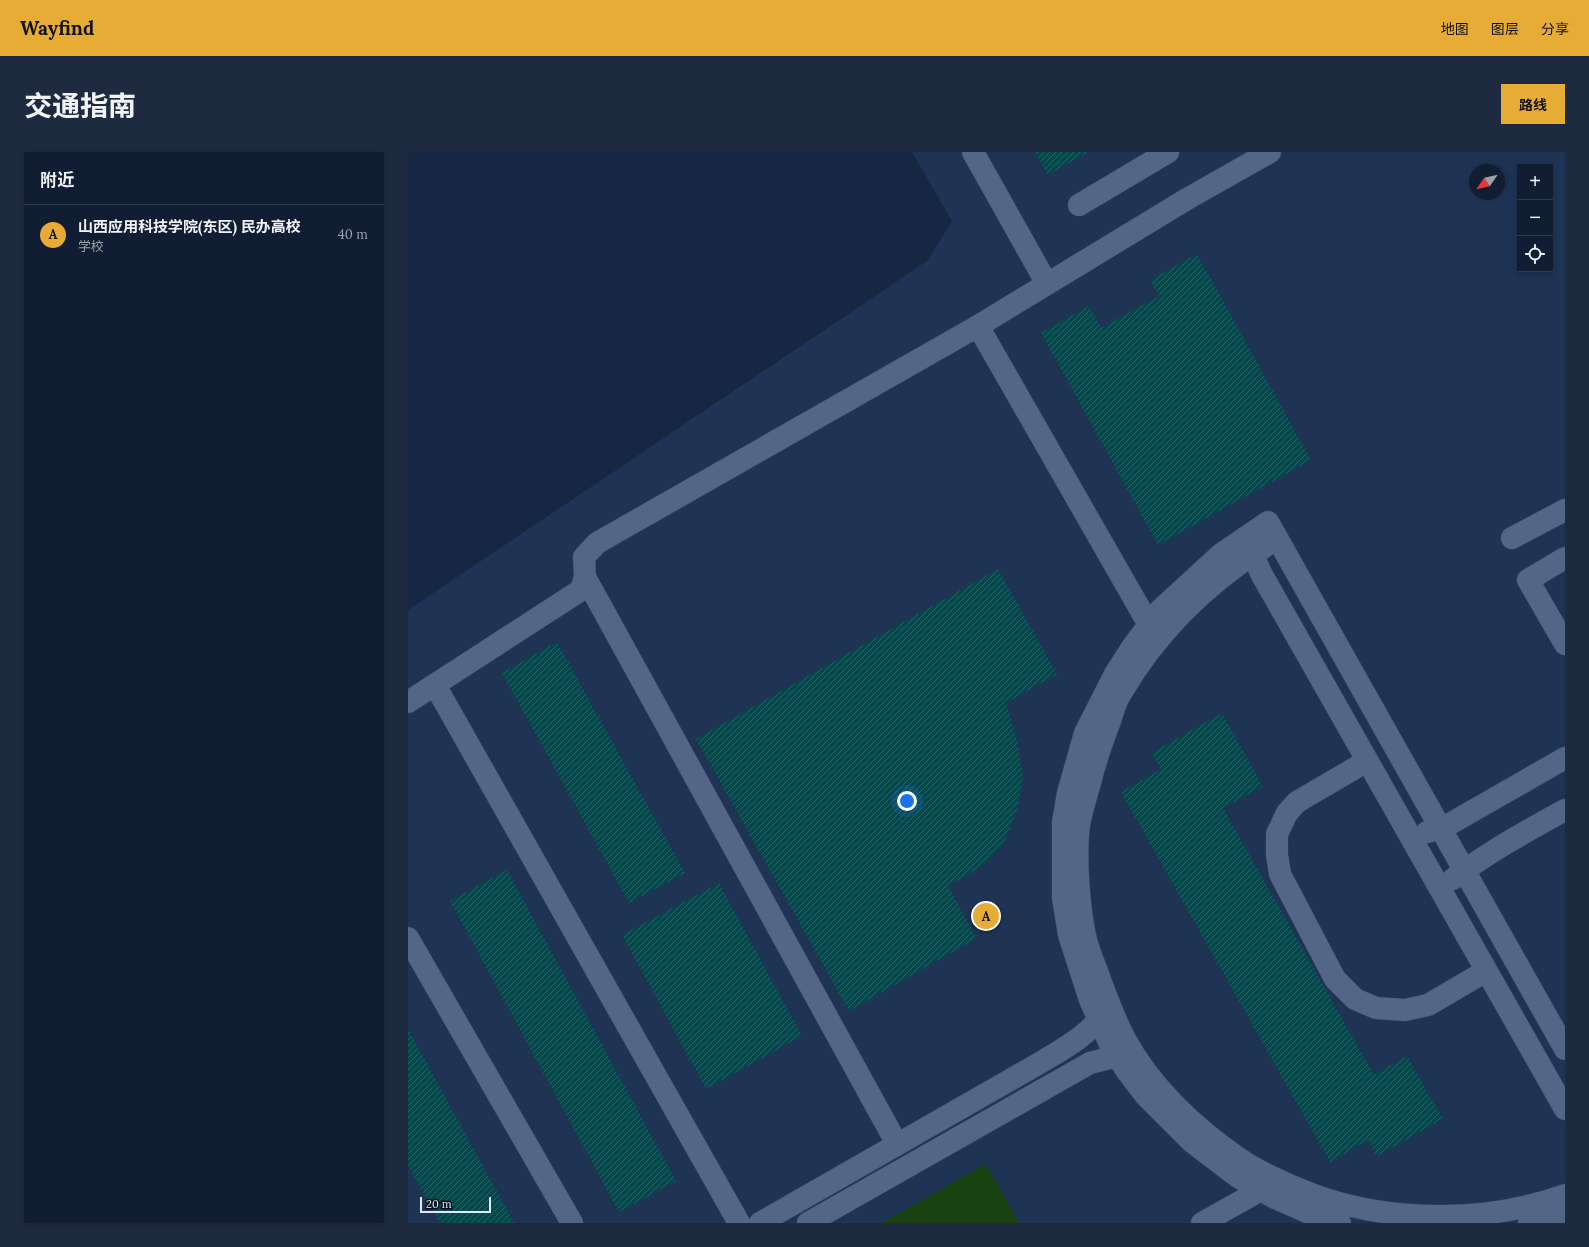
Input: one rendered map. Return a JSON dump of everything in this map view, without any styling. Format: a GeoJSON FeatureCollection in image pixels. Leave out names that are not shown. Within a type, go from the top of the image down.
{"type":"FeatureCollection","features":[{"type":"Feature","properties":{"kind":"lane"},"geometry":{"type":"LineString","coordinates":[[973,152],[1047,284]]}},
{"type":"Feature","properties":{"kind":"lane"},"geometry":{"type":"LineString","coordinates":[[1078,205],[1168,152]]}},
{"type":"Feature","properties":{"kind":"lane"},"geometry":{"type":"LineString","coordinates":[[408,702],[580,590],[585,577],[584,557],[597,543],[978,326],[1187,199],[1270,152]]}},
{"type":"Feature","properties":{"kind":"lane"},"geometry":{"type":"LineString","coordinates":[[978,326],[1154,633]]}},
{"type":"Feature","properties":{"kind":"lane"},"geometry":{"type":"LineString","coordinates":[[1512,538],[1565,510]]}},
{"type":"Feature","properties":{"kind":"lane"},"geometry":{"type":"LineString","coordinates":[[1337,1222],[1307,1212],[1275,1198],[1238,1177],[1192,1142],[1146,1096],[1126,1070],[1127,1057],[1125,1038],[1104,1012],[1087,942],[1080,900],[1078,859],[1079,826],[1096,757],[1119,697],[1144,658],[1154,633],[1160,610],[1221,554],[1277,538],[1565,1049]]}},
{"type":"Feature","properties":{"kind":"lane"},"geometry":{"type":"LineString","coordinates":[[1248,546],[1367,761],[1565,1109]]}},
{"type":"Feature","properties":{"kind":"lane"},"geometry":{"type":"LineString","coordinates":[[1565,558],[1528,580],[1565,644]]}},
{"type":"Feature","properties":{"kind":"lane"},"geometry":{"type":"LineString","coordinates":[[585,577],[897,1144]]}},
{"type":"Feature","properties":{"kind":"lane"},"geometry":{"type":"LineString","coordinates":[[435,685],[738,1223]]}},
{"type":"Feature","properties":{"kind":"lane"},"geometry":{"type":"LineString","coordinates":[[1410,836],[1441,828],[1565,758]]}},
{"type":"Feature","properties":{"kind":"lane"},"geometry":{"type":"LineString","coordinates":[[1367,761],[1297,802],[1287,813],[1277,834],[1277,855],[1280,874],[1335,979],[1355,998],[1376,1008],[1405,1010],[1428,1005],[1486,970]]}},
{"type":"Feature","properties":{"kind":"lane"},"geometry":{"type":"LineString","coordinates":[[1440,889],[1464,870],[1565,810]]}},
{"type":"Feature","properties":{"kind":"lane"},"geometry":{"type":"LineString","coordinates":[[408,938],[572,1223]]}},
{"type":"Feature","properties":{"kind":"lane"},"geometry":{"type":"LineString","coordinates":[[760,1223],[1038,1064],[1078,1039],[1104,1012]]}},
{"type":"Feature","properties":{"kind":"lane"},"geometry":{"type":"LineString","coordinates":[[1127,1057],[1152,1080],[1193,1124],[1241,1160],[1286,1184],[1331,1202],[1371,1213],[1414,1218],[1468,1217],[1505,1212],[1552,1200],[1565,1194]]}},
{"type":"Feature","properties":{"kind":"lane"},"geometry":{"type":"LineString","coordinates":[[808,1223],[1090,1063],[1127,1057]]}},
{"type":"Feature","properties":{"kind":"lane"},"geometry":{"type":"LineString","coordinates":[[1202,1223],[1261,1190]]}},
{"type":"Feature","properties":{"kind":"lane"},"geometry":{"type":"LineString","coordinates":[[1529,1223],[1565,1213]]}},
{"type":"Feature","properties":{"kind":"shaded area"},"geometry":{"type":"Polygon","coordinates":[[[912,152],[1565,152],[1565,1223],[408,1223],[408,610],[927,261],[952,221],[912,152]]]}},
{"type":"Feature","properties":{"kind":"green space"},"geometry":{"type":"Polygon","coordinates":[[[986,1164],[1019,1223],[882,1223],[986,1164]]]}},
{"type":"Feature","properties":{"kind":"building"},"geometry":{"type":"Polygon","coordinates":[[[1035,152],[1088,152],[1048,175],[1035,152]]]}},
{"type":"Feature","properties":{"kind":"building"},"geometry":{"type":"Polygon","coordinates":[[[1197,254],[1311,460],[1158,545],[1041,333],[1089,306],[1101,328],[1159,296],[1150,280],[1197,254]]]}},
{"type":"Feature","properties":{"kind":"building"},"geometry":{"type":"Polygon","coordinates":[[[998,569],[1057,674],[1006,703],[1016,736],[1023,777],[1017,810],[1004,844],[983,866],[948,886],[977,938],[849,1011],[696,739],[998,569]]]}},
{"type":"Feature","properties":{"kind":"building"},"geometry":{"type":"Polygon","coordinates":[[[557,642],[685,873],[629,903],[502,673],[557,642]]]}},
{"type":"Feature","properties":{"kind":"building"},"geometry":{"type":"Polygon","coordinates":[[[1222,713],[1263,786],[1223,808],[1374,1075],[1407,1056],[1443,1119],[1377,1156],[1368,1140],[1330,1162],[1121,792],[1161,769],[1151,753],[1222,713]]]}},
{"type":"Feature","properties":{"kind":"building"},"geometry":{"type":"Polygon","coordinates":[[[507,870],[676,1181],[619,1212],[450,901],[507,870]]]}},
{"type":"Feature","properties":{"kind":"building"},"geometry":{"type":"Polygon","coordinates":[[[719,883],[802,1036],[706,1089],[622,935],[719,883]]]}},
{"type":"Feature","properties":{"kind":"building"},"geometry":{"type":"Polygon","coordinates":[[[408,1029],[514,1223],[440,1223],[408,1165],[408,1029]]]}},
{"type":"Feature","properties":{"kind":"place","name":"山西应用科技学院(东区) 民办高校"},"geometry":{"type":"Point","coordinates":[986,916]}}]}
